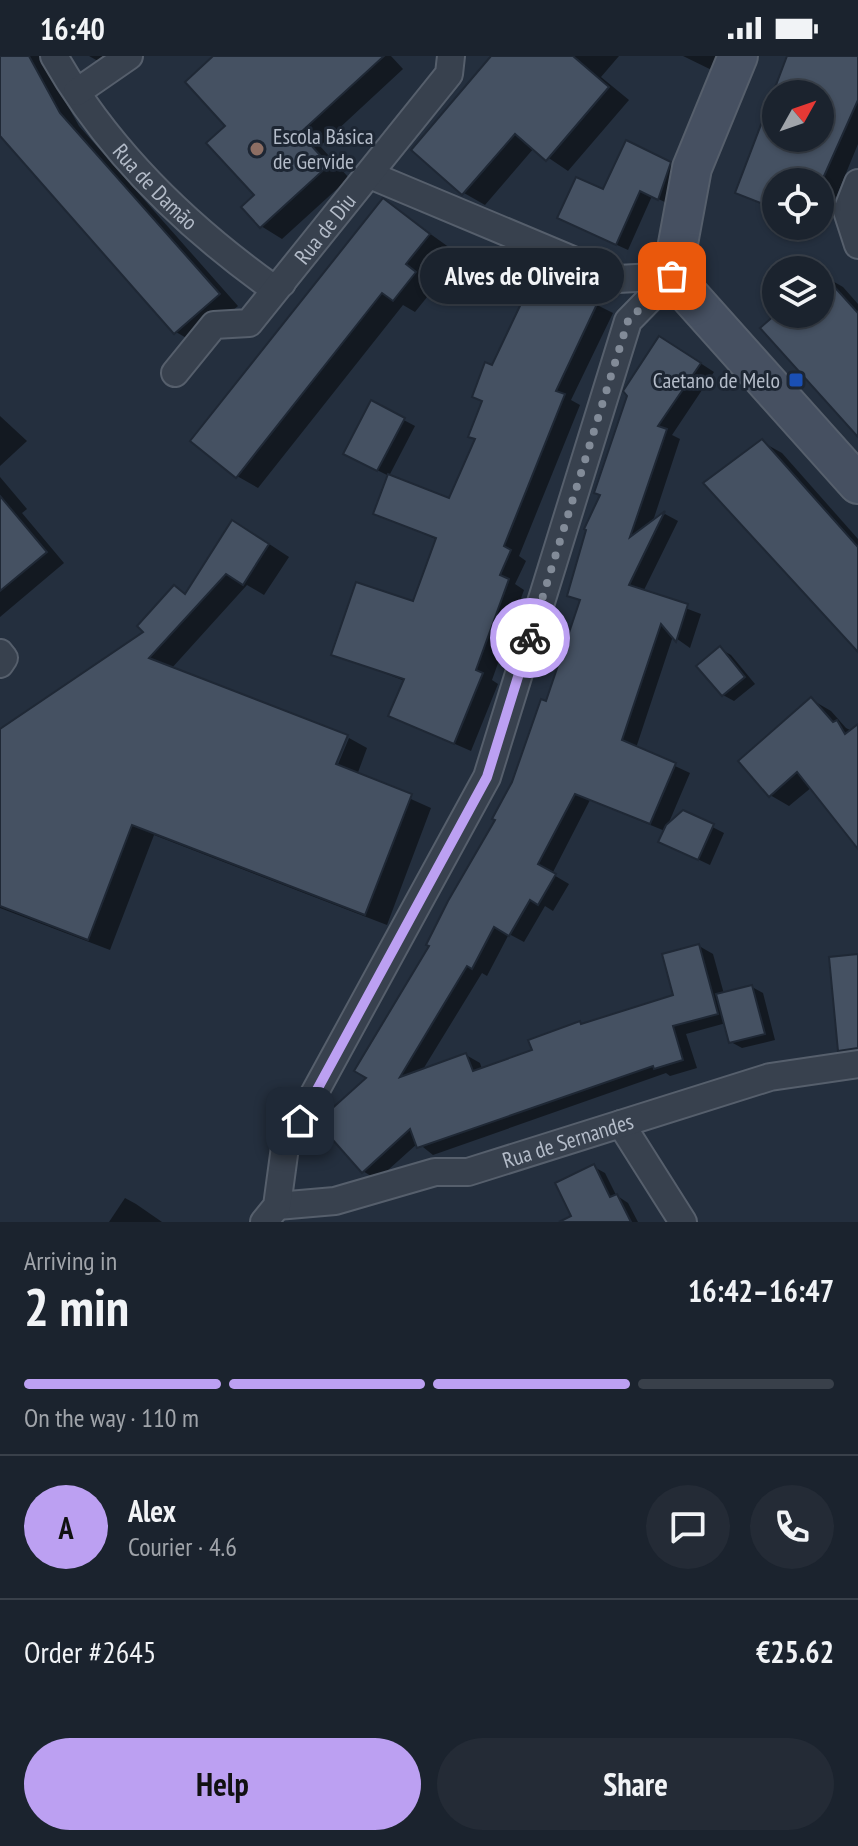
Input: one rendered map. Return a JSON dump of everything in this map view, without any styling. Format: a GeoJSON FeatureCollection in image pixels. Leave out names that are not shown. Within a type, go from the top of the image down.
{"type":"FeatureCollection","features":[{"type":"Feature","properties":{"kind":"street","name":"Rua de Damão"},"geometry":{"type":"LineString","coordinates":[[54,56],[114,142],[212,245],[270,286],[282,283]]}},
{"type":"Feature","properties":{"kind":"street"},"geometry":{"type":"LineString","coordinates":[[77,92],[129,56]]}},
{"type":"Feature","properties":{"kind":"street","name":"Rua de Diu"},"geometry":{"type":"LineString","coordinates":[[175,373],[214,325],[249,323],[449,74],[451,56]]}},
{"type":"Feature","properties":{"kind":"street"},"geometry":{"type":"LineString","coordinates":[[270,1214],[285,1147],[487,777],[628,321],[672,276],[692,168],[738,56]]}},
{"type":"Feature","properties":{"kind":"street"},"geometry":{"type":"LineString","coordinates":[[370,175],[618,279],[672,276]]}},
{"type":"Feature","properties":{"kind":"street"},"geometry":{"type":"LineString","coordinates":[[858,183],[847,211],[858,245]]}},
{"type":"Feature","properties":{"kind":"street"},"geometry":{"type":"LineString","coordinates":[[672,276],[858,484]]}},
{"type":"Feature","properties":{"kind":"street"},"geometry":{"type":"LineString","coordinates":[[0,653],[4,658],[0,664]]}},
{"type":"Feature","properties":{"kind":"street","name":"Rua de Sernandes"},"geometry":{"type":"LineString","coordinates":[[270,1214],[335,1201],[435,1172],[468,1172],[770,1077],[858,1064]]}},
{"type":"Feature","properties":{"kind":"street"},"geometry":{"type":"LineString","coordinates":[[621,1124],[683,1222]]}},
{"type":"Feature","properties":{"kind":"building"},"geometry":{"type":"Polygon","coordinates":[[[0,56],[29,56],[60,113],[220,294],[174,334],[0,136],[0,56]]]}},
{"type":"Feature","properties":{"kind":"building"},"geometry":{"type":"Polygon","coordinates":[[[213,56],[384,56],[300,133],[329,165],[260,228],[241,207],[254,195],[206,143],[225,126],[185,82],[213,56]]]}},
{"type":"Feature","properties":{"kind":"building"},"geometry":{"type":"Polygon","coordinates":[[[491,56],[573,56],[609,87],[546,161],[515,134],[462,195],[411,150],[491,56]]]}},
{"type":"Feature","properties":{"kind":"building"},"geometry":{"type":"Polygon","coordinates":[[[787,56],[858,56],[858,100],[828,168],[762,168],[762,204],[735,193],[762,122],[762,152],[834,152],[834,80],[778,80],[787,56]]]}},
{"type":"Feature","properties":{"kind":"building"},"geometry":{"type":"Polygon","coordinates":[[[626,140],[671,162],[658,200],[640,191],[616,245],[557,218],[576,177],[603,189],[626,140]]]}},
{"type":"Feature","properties":{"kind":"building"},"geometry":{"type":"Polygon","coordinates":[[[383,198],[430,234],[406,264],[416,272],[393,301],[382,293],[236,478],[190,441],[383,198]]]}},
{"type":"Feature","properties":{"kind":"building"},"geometry":{"type":"Polygon","coordinates":[[[536,272],[598,302],[556,391],[565,394],[504,546],[511,550],[500,575],[509,579],[476,670],[483,673],[454,744],[388,716],[404,679],[331,655],[356,582],[413,601],[436,538],[373,514],[388,474],[449,498],[475,439],[468,437],[482,401],[472,397],[485,362],[492,365],[536,272]]]}},
{"type":"Feature","properties":{"kind":"building"},"geometry":{"type":"Polygon","coordinates":[[[834,286],[858,313],[858,437],[760,328],[834,328],[834,286]]]}},
{"type":"Feature","properties":{"kind":"building"},"geometry":{"type":"Polygon","coordinates":[[[659,336],[701,363],[658,426],[667,429],[630,537],[665,511],[629,585],[688,604],[676,642],[661,624],[622,740],[676,763],[650,824],[575,794],[538,864],[556,874],[538,905],[530,900],[509,936],[494,927],[472,969],[467,966],[400,1077],[466,1053],[473,1071],[532,1050],[528,1040],[580,1021],[581,1024],[673,995],[662,954],[699,944],[718,1014],[673,1026],[683,1060],[654,1069],[653,1066],[417,1148],[410,1129],[362,1173],[317,1122],[366,1078],[354,1071],[429,946],[426,945],[448,901],[495,820],[492,819],[512,782],[541,699],[546,701],[580,600],[567,596],[584,529],[600,495],[594,493],[627,396],[623,391],[659,336]]]}},
{"type":"Feature","properties":{"kind":"building"},"geometry":{"type":"Polygon","coordinates":[[[371,400],[405,418],[377,471],[343,454],[371,400]]]}},
{"type":"Feature","properties":{"kind":"building"},"geometry":{"type":"Polygon","coordinates":[[[762,439],[858,547],[858,652],[703,483],[762,439]]]}},
{"type":"Feature","properties":{"kind":"building"},"geometry":{"type":"Polygon","coordinates":[[[0,496],[47,552],[0,591],[0,496]]]}},
{"type":"Feature","properties":{"kind":"building"},"geometry":{"type":"Polygon","coordinates":[[[232,520],[269,544],[243,585],[226,574],[149,658],[348,735],[336,764],[412,794],[365,915],[132,825],[88,940],[0,906],[0,729],[143,632],[137,626],[174,585],[185,594],[232,520]]]}},
{"type":"Feature","properties":{"kind":"building"},"geometry":{"type":"Polygon","coordinates":[[[720,646],[745,677],[722,696],[696,666],[720,646]]]}},
{"type":"Feature","properties":{"kind":"building"},"geometry":{"type":"Polygon","coordinates":[[[811,697],[833,722],[837,720],[845,734],[858,724],[858,849],[797,772],[769,797],[738,761],[811,697]]]}},
{"type":"Feature","properties":{"kind":"building"},"geometry":{"type":"Polygon","coordinates":[[[683,810],[714,824],[698,860],[658,842],[666,825],[683,810]]]}},
{"type":"Feature","properties":{"kind":"building"},"geometry":{"type":"Polygon","coordinates":[[[858,954],[858,1048],[838,1051],[829,957],[858,954]]]}},
{"type":"Feature","properties":{"kind":"building"},"geometry":{"type":"Polygon","coordinates":[[[752,985],[765,1034],[729,1043],[716,994],[752,985]]]}},
{"type":"Feature","properties":{"kind":"building"},"geometry":{"type":"Polygon","coordinates":[[[594,1164],[610,1197],[617,1194],[631,1222],[559,1222],[571,1216],[555,1183],[594,1164]]]}},
{"type":"Feature","properties":{"kind":"way so far"},"geometry":{"type":"LineString","coordinates":[[530,638],[628,321],[672,276]]}},
{"type":"Feature","properties":{"kind":"place","name":"Escola Básica de Gervide"},"geometry":{"type":"Point","coordinates":[257,149]}},
{"type":"Feature","properties":{"kind":"place","name":"Alves de Oliveira"},"geometry":{"type":"Point","coordinates":[672,276]}},
{"type":"Feature","properties":{"kind":"place","name":"Caetano de Melo"},"geometry":{"type":"Point","coordinates":[796,380]}},
{"type":"Feature","properties":{"kind":"route"},"geometry":{"type":"LineString","coordinates":[[300,1121],[487,777],[530,638]]}}]}
